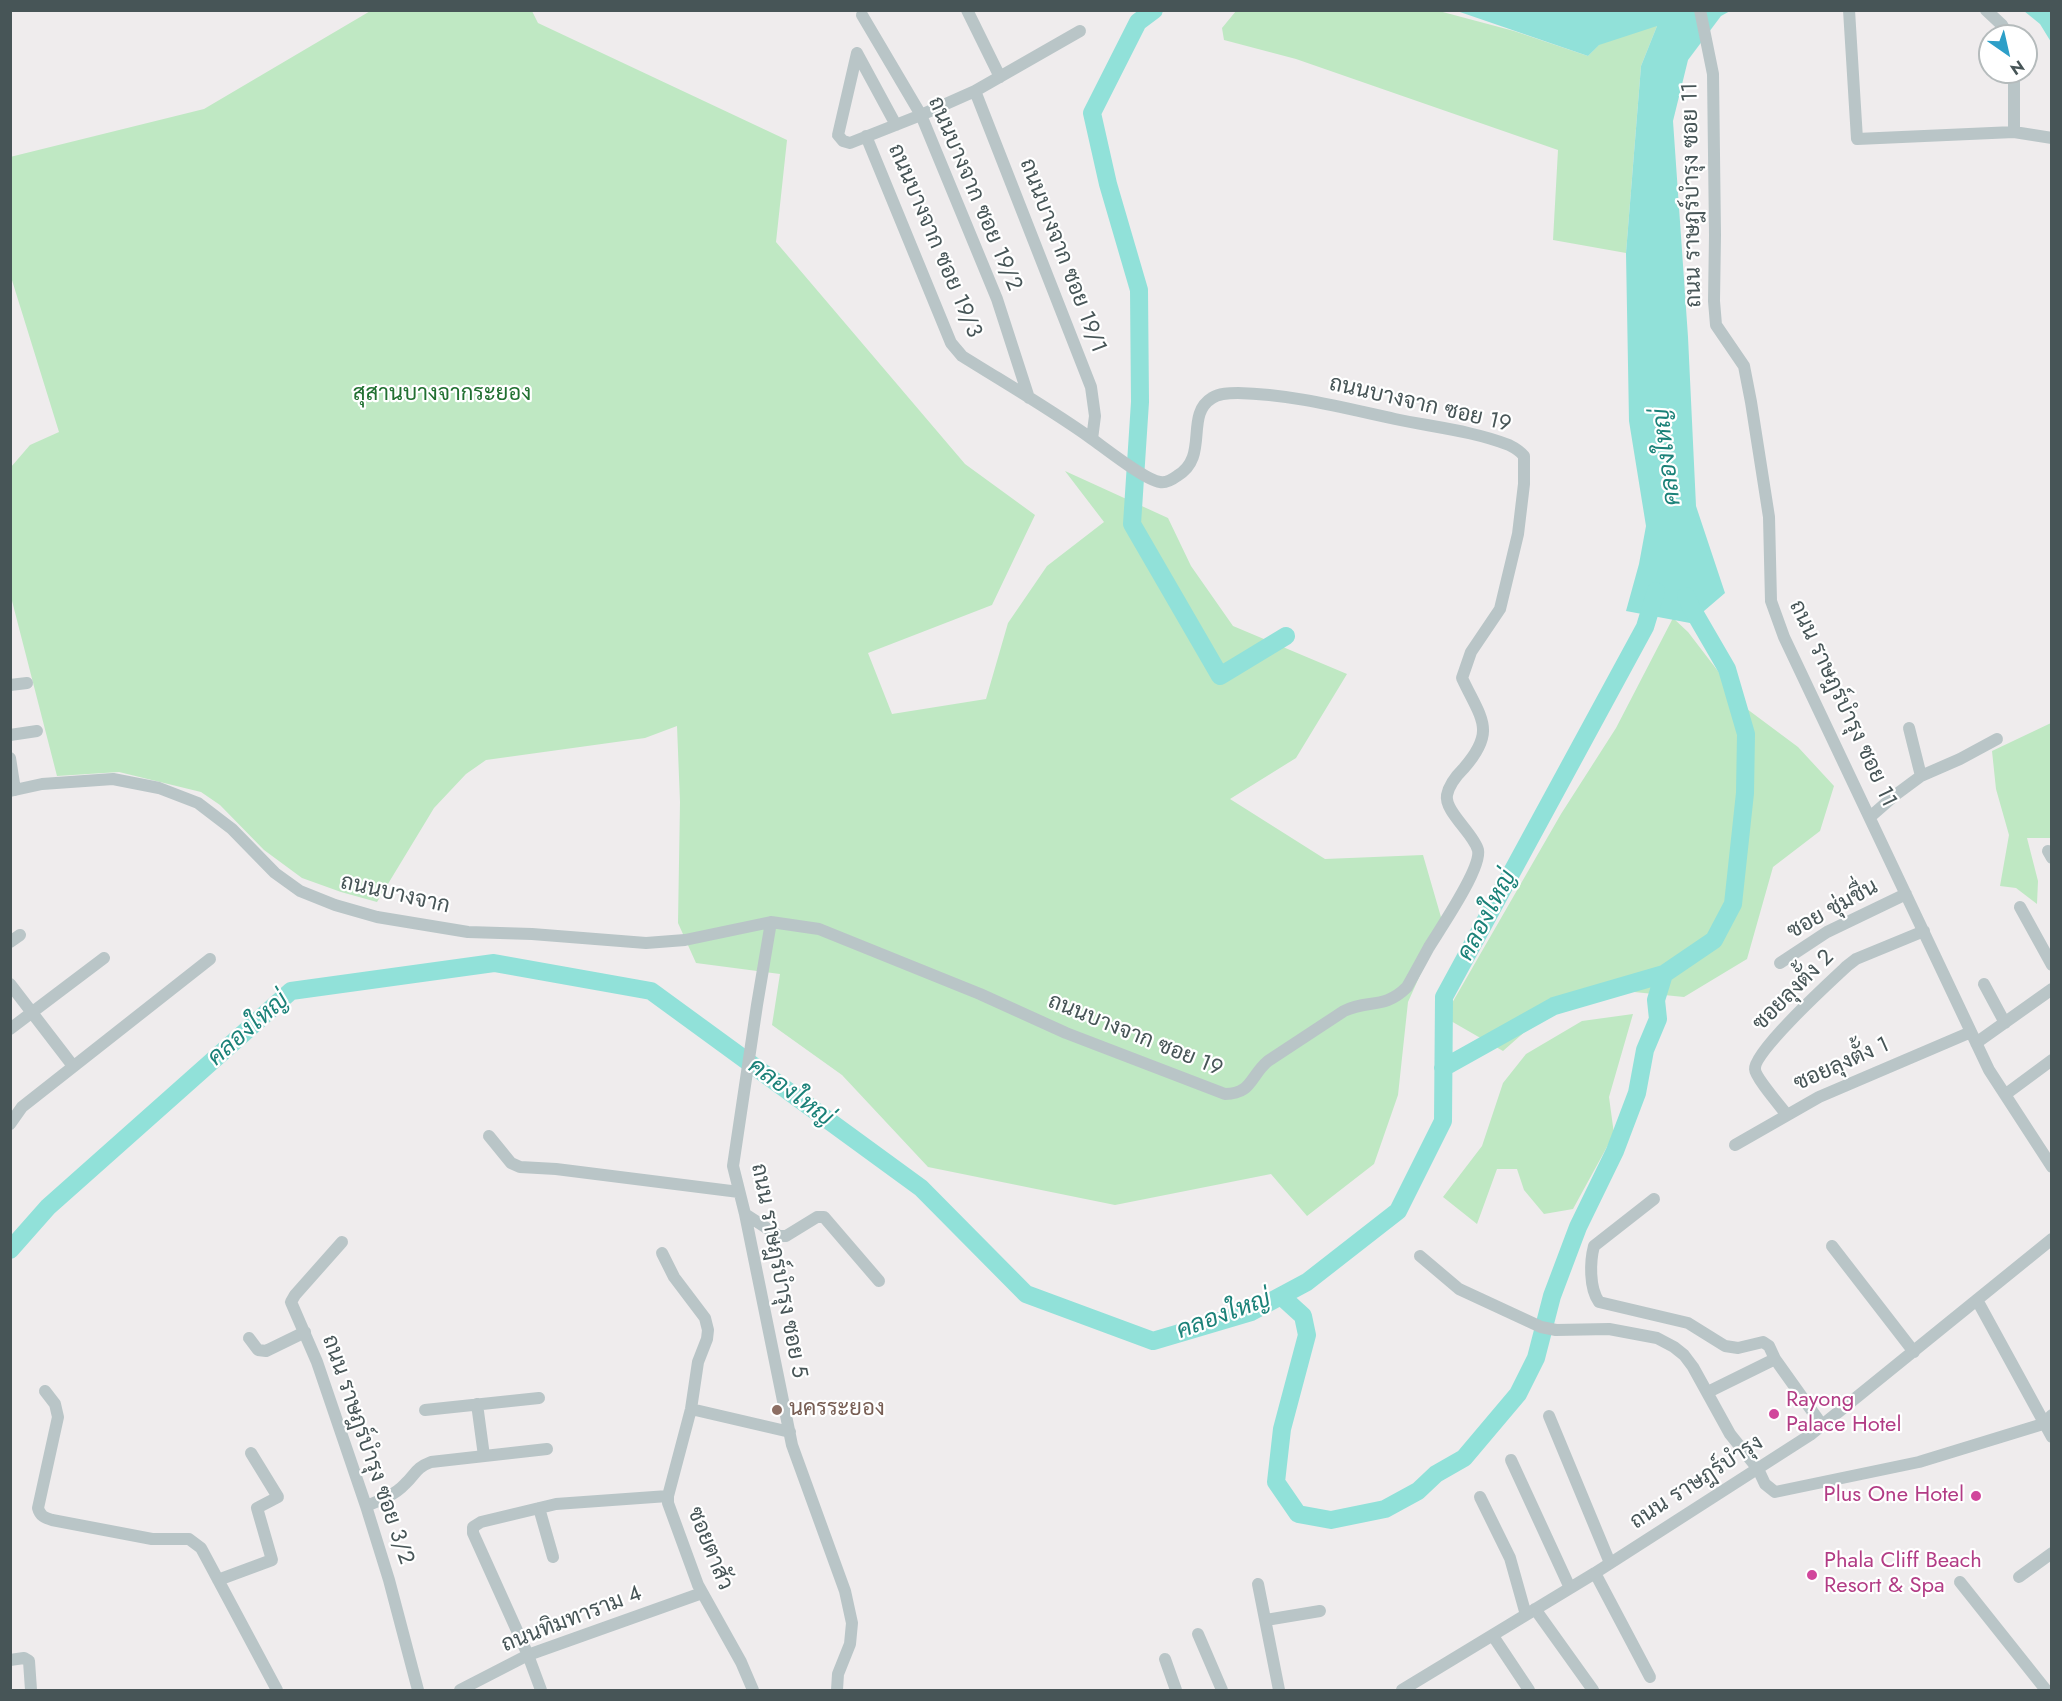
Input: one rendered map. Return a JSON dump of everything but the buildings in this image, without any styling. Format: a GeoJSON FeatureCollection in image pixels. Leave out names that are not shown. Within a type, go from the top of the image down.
{"type":"FeatureCollection","features":[{"type":"Feature","properties":{"kind":"street"},"geometry":{"type":"LineString","coordinates":[[967,10],[1000,76]]}},
{"type":"Feature","properties":{"kind":"street","name":"ถนน ราษฎร์บำรุง ซอย 11"},"geometry":{"type":"LineString","coordinates":[[1700,10],[1713,75],[1716,326],[1744,366],[1769,517],[1771,601],[1784,637],[1973,1038],[1989,1070],[2052,1167]]}},
{"type":"Feature","properties":{"kind":"street"},"geometry":{"type":"LineString","coordinates":[[1849,10],[1857,139],[2014,132],[2052,138]]}},
{"type":"Feature","properties":{"kind":"street"},"geometry":{"type":"LineString","coordinates":[[1986,10],[2001,24]]}},
{"type":"Feature","properties":{"kind":"street","name":"ถนนบางจาก ซอย 19/2"},"geometry":{"type":"LineString","coordinates":[[862,15],[921,115],[997,299],[1029,398]]}},
{"type":"Feature","properties":{"kind":"street"},"geometry":{"type":"LineString","coordinates":[[896,125],[857,53],[838,135],[843,141],[850,142],[896,125],[921,115],[975,91],[1080,31]]}},
{"type":"Feature","properties":{"kind":"street"},"geometry":{"type":"LineString","coordinates":[[2014,84],[2014,132]]}},
{"type":"Feature","properties":{"kind":"street","name":"ถนนบางจาก ซอย 19/1"},"geometry":{"type":"LineString","coordinates":[[975,91],[1091,387],[1095,416],[1092,439]]}},
{"type":"Feature","properties":{"kind":"street","name":"ถนนบางจาก ซอย 19/3"},"geometry":{"type":"LineString","coordinates":[[866,136],[951,342],[962,356],[1029,398]]}},
{"type":"Feature","properties":{"kind":"street","name":"ถนนบางจาก ซอย 19"},"geometry":{"type":"LineString","coordinates":[[771,922],[819,929],[980,994],[1066,1033],[1225,1094],[1236,1094],[1244,1091],[1268,1061],[1344,1011],[1390,1000],[1407,987],[1470,879],[1479,856],[1477,847],[1453,812],[1447,794],[1455,777],[1481,746],[1484,727],[1462,678],[1471,652],[1500,609],[1518,534],[1524,484],[1524,456],[1512,446],[1479,436],[1296,399],[1230,393],[1212,398],[1202,406],[1198,416],[1195,453],[1187,470],[1161,483],[1113,455],[1029,398]]}},
{"type":"Feature","properties":{"kind":"street"},"geometry":{"type":"LineString","coordinates":[[10,685],[27,683]]}},
{"type":"Feature","properties":{"kind":"street"},"geometry":{"type":"LineString","coordinates":[[1909,728],[1921,776]]}},
{"type":"Feature","properties":{"kind":"street"},"geometry":{"type":"LineString","coordinates":[[10,735],[37,731]]}},
{"type":"Feature","properties":{"kind":"street"},"geometry":{"type":"LineString","coordinates":[[1870,817],[1921,776],[1997,739]]}},
{"type":"Feature","properties":{"kind":"street"},"geometry":{"type":"LineString","coordinates":[[10,758],[13,791]]}},
{"type":"Feature","properties":{"kind":"street","name":"ถนนบางจาก"},"geometry":{"type":"LineString","coordinates":[[13,791],[42,784],[113,779],[159,788],[198,802],[232,829],[275,873],[300,891],[335,905],[377,917],[468,932],[532,934],[646,943],[685,940],[771,922]]}},
{"type":"Feature","properties":{"kind":"street","name":"ซอย ชุ่มชื่น"},"geometry":{"type":"LineString","coordinates":[[1780,963],[1827,932],[1906,894]]}},
{"type":"Feature","properties":{"kind":"street"},"geometry":{"type":"LineString","coordinates":[[2020,907],[2052,965]]}},
{"type":"Feature","properties":{"kind":"street","name":"ถนน ราษฎร์บำรุง ซอย 5"},"geometry":{"type":"LineString","coordinates":[[771,922],[733,1166],[745,1214],[792,1445],[844,1591],[852,1623],[850,1644],[838,1674],[837,1690]]}},
{"type":"Feature","properties":{"kind":"street","name":"ซอยลุงตั้ง 2"},"geometry":{"type":"LineString","coordinates":[[1787,1114],[1755,1072],[1755,1064],[1764,1051],[1847,966],[1924,931]]}},
{"type":"Feature","properties":{"kind":"street"},"geometry":{"type":"LineString","coordinates":[[10,1029],[104,958]]}},
{"type":"Feature","properties":{"kind":"street"},"geometry":{"type":"LineString","coordinates":[[10,1124],[22,1107],[210,958]]}},
{"type":"Feature","properties":{"kind":"street"},"geometry":{"type":"LineString","coordinates":[[10,984],[73,1066]]}},
{"type":"Feature","properties":{"kind":"street"},"geometry":{"type":"LineString","coordinates":[[1984,984],[2005,1023]]}},
{"type":"Feature","properties":{"kind":"street","name":"ซอยลุงตั้ง 1"},"geometry":{"type":"LineString","coordinates":[[1735,1145],[1819,1097],[1973,1038],[2005,1023],[2052,989]]}},
{"type":"Feature","properties":{"kind":"street"},"geometry":{"type":"LineString","coordinates":[[2006,1094],[2052,1060]]}},
{"type":"Feature","properties":{"kind":"street"},"geometry":{"type":"LineString","coordinates":[[489,1136],[511,1163],[519,1167],[556,1169],[739,1192]]}},
{"type":"Feature","properties":{"kind":"street"},"geometry":{"type":"LineString","coordinates":[[1654,1199],[1594,1246],[1592,1275],[1599,1302],[1688,1323],[1725,1346],[1738,1348],[1763,1342],[1769,1346],[1775,1359],[1822,1425]]}},
{"type":"Feature","properties":{"kind":"street"},"geometry":{"type":"LineString","coordinates":[[745,1214],[779,1236],[786,1236],[817,1217],[824,1217],[879,1281]]}},
{"type":"Feature","properties":{"kind":"street","name":"ถนน ราษฎร์บำรุง"},"geometry":{"type":"LineString","coordinates":[[1402,1690],[1610,1563],[1758,1469],[1822,1425],[2052,1239]]}},
{"type":"Feature","properties":{"kind":"street","name":"ถนน ราษฎร์บำรุง ซอย 3/2"},"geometry":{"type":"LineString","coordinates":[[342,1242],[292,1299],[292,1307],[317,1362],[366,1506],[389,1580],[418,1690]]}},
{"type":"Feature","properties":{"kind":"street"},"geometry":{"type":"LineString","coordinates":[[1832,1246],[1914,1352]]}},
{"type":"Feature","properties":{"kind":"street","name":"ซอยตาสัว"},"geometry":{"type":"LineString","coordinates":[[662,1253],[674,1277],[705,1318],[708,1330],[698,1362],[691,1409],[668,1503],[702,1593],[741,1662],[753,1690]]}},
{"type":"Feature","properties":{"kind":"street"},"geometry":{"type":"LineString","coordinates":[[1420,1256],[1459,1288],[1535,1325],[1556,1330],[1609,1329],[1640,1334],[1666,1342],[1684,1355],[1708,1392],[1730,1434],[1758,1469],[1766,1484],[1775,1492],[1789,1491],[1919,1462],[2048,1420]]}},
{"type":"Feature","properties":{"kind":"street"},"geometry":{"type":"LineString","coordinates":[[1977,1300],[2048,1420],[2052,1437]]}},
{"type":"Feature","properties":{"kind":"street"},"geometry":{"type":"LineString","coordinates":[[249,1338],[258,1350],[266,1351],[305,1332]]}},
{"type":"Feature","properties":{"kind":"street"},"geometry":{"type":"LineString","coordinates":[[1708,1392],[1775,1359]]}},
{"type":"Feature","properties":{"kind":"street"},"geometry":{"type":"LineString","coordinates":[[45,1391],[55,1404],[58,1417],[38,1508],[42,1516],[52,1520],[152,1539],[189,1539],[201,1548],[277,1690]]}},
{"type":"Feature","properties":{"kind":"street"},"geometry":{"type":"LineString","coordinates":[[425,1410],[539,1398]]}},
{"type":"Feature","properties":{"kind":"street"},"geometry":{"type":"LineString","coordinates":[[477,1404],[484,1456]]}},
{"type":"Feature","properties":{"kind":"street"},"geometry":{"type":"LineString","coordinates":[[691,1409],[790,1432]]}},
{"type":"Feature","properties":{"kind":"street"},"geometry":{"type":"LineString","coordinates":[[1549,1416],[1610,1563]]}},
{"type":"Feature","properties":{"kind":"street"},"geometry":{"type":"LineString","coordinates":[[366,1506],[398,1490],[407,1483],[418,1467],[431,1462],[547,1449]]}},
{"type":"Feature","properties":{"kind":"street"},"geometry":{"type":"LineString","coordinates":[[218,1580],[272,1560],[257,1508],[278,1497],[251,1453]]}},
{"type":"Feature","properties":{"kind":"street"},"geometry":{"type":"LineString","coordinates":[[1511,1460],[1570,1588]]}},
{"type":"Feature","properties":{"kind":"street"},"geometry":{"type":"LineString","coordinates":[[542,1690],[473,1533],[473,1527],[481,1522],[570,1502],[668,1496]]}},
{"type":"Feature","properties":{"kind":"street"},"geometry":{"type":"LineString","coordinates":[[1480,1497],[1510,1558],[1531,1612],[1593,1690]]}},
{"type":"Feature","properties":{"kind":"street"},"geometry":{"type":"LineString","coordinates":[[539,1508],[554,1557]]}},
{"type":"Feature","properties":{"kind":"street"},"geometry":{"type":"LineString","coordinates":[[2019,1577],[2052,1553]]}},
{"type":"Feature","properties":{"kind":"street"},"geometry":{"type":"LineString","coordinates":[[1595,1572],[1650,1677]]}},
{"type":"Feature","properties":{"kind":"street"},"geometry":{"type":"LineString","coordinates":[[1960,1582],[2046,1690]]}},
{"type":"Feature","properties":{"kind":"street"},"geometry":{"type":"LineString","coordinates":[[1258,1584],[1279,1690]]}},
{"type":"Feature","properties":{"kind":"street","name":"ถนนทิมทาราม 4"},"geometry":{"type":"LineString","coordinates":[[460,1690],[528,1655],[702,1593]]}},
{"type":"Feature","properties":{"kind":"street"},"geometry":{"type":"LineString","coordinates":[[1266,1620],[1320,1611]]}},
{"type":"Feature","properties":{"kind":"street"},"geometry":{"type":"LineString","coordinates":[[1198,1634],[1222,1690]]}},
{"type":"Feature","properties":{"kind":"street"},"geometry":{"type":"LineString","coordinates":[[1492,1636],[1529,1690]]}},
{"type":"Feature","properties":{"kind":"street"},"geometry":{"type":"LineString","coordinates":[[10,1660],[28,1659],[31,1690]]}},
{"type":"Feature","properties":{"kind":"street"},"geometry":{"type":"LineString","coordinates":[[1165,1659],[1176,1690]]}},
{"type":"Feature","properties":{"kind":"green space","name":"สุสานบางจากระยอง"},"geometry":{"type":"Polygon","coordinates":[[[372,10],[532,11],[538,23],[787,140],[776,242],[965,464],[1035,515],[992,605],[868,653],[892,714],[986,699],[1008,623],[1047,566],[1104,522],[1065,471],[1168,518],[1191,566],[1233,626],[1347,674],[1296,758],[1230,799],[1325,859],[1423,855],[1443,924],[1408,1002],[1398,1095],[1374,1164],[1307,1216],[1271,1174],[1115,1205],[928,1167],[842,1075],[772,1025],[780,974],[696,963],[678,923],[680,802],[677,726],[645,738],[486,760],[466,774],[434,808],[377,902],[302,878],[264,850],[220,805],[201,792],[119,772],[57,776],[11,597],[11,467],[30,445],[59,432],[11,277],[10,157],[204,109],[372,10]]]}},
{"type":"Feature","properties":{"kind":"green space"},"geometry":{"type":"Polygon","coordinates":[[[1236,11],[1439,11],[1514,31],[1588,56],[1613,30],[1663,11],[1641,66],[1626,253],[1553,240],[1558,150],[1296,59],[1224,40],[1222,28],[1236,11]]]}},
{"type":"Feature","properties":{"kind":"green space"},"geometry":{"type":"Polygon","coordinates":[[[1673,618],[1688,632],[1747,709],[1798,747],[1834,786],[1820,831],[1773,867],[1747,959],[1684,997],[1614,990],[1580,993],[1554,1006],[1503,1051],[1444,1017],[1561,814],[1616,728],[1673,618]]]}},
{"type":"Feature","properties":{"kind":"green space"},"geometry":{"type":"Polygon","coordinates":[[[2051,723],[2051,838],[2027,838],[2038,881],[2037,904],[2016,888],[2000,886],[2009,835],[1996,789],[1992,751],[2051,723]]]}},
{"type":"Feature","properties":{"kind":"green space"},"geometry":{"type":"Polygon","coordinates":[[[1633,1014],[1609,1097],[1614,1134],[1573,1209],[1544,1214],[1524,1190],[1517,1169],[1497,1169],[1477,1224],[1443,1197],[1482,1146],[1503,1083],[1526,1054],[1582,1021],[1633,1014]]]}},
{"type":"Feature","properties":{"kind":"water"},"geometry":{"type":"Polygon","coordinates":[[[1457,11],[1730,11],[1721,16],[1688,60],[1673,121],[1688,337],[1696,506],[1725,593],[1690,623],[1626,611],[1639,564],[1646,526],[1629,421],[1626,253],[1641,66],[1657,26],[1599,45],[1588,56],[1457,11]]]}},
{"type":"Feature","properties":{"kind":"water"},"geometry":{"type":"Polygon","coordinates":[[[2024,11],[2051,11],[2051,42],[2040,24],[2024,11]]]}},
{"type":"Feature","properties":{"kind":"waterway"},"geometry":{"type":"LineString","coordinates":[[1154,10],[1138,22],[1092,113],[1108,184],[1139,290],[1140,402],[1132,524],[1220,676],[1286,636]]}},
{"type":"Feature","properties":{"kind":"waterway","name":"คลองใหญ่"},"geometry":{"type":"LineString","coordinates":[[10,1250],[48,1207],[291,991],[494,963],[651,991],[921,1188],[1026,1294],[1153,1341],[1251,1312],[1307,1282],[1398,1211],[1443,1121],[1444,997],[1645,627],[1656,591]]}},
{"type":"Feature","properties":{"kind":"waterway"},"geometry":{"type":"LineString","coordinates":[[1443,1068],[1554,1006],[1664,974],[1714,940],[1733,904],[1745,793],[1746,734],[1727,669],[1686,596]]}},
{"type":"Feature","properties":{"kind":"waterway"},"geometry":{"type":"LineString","coordinates":[[1281,1296],[1303,1316],[1307,1335],[1282,1429],[1276,1482],[1298,1514],[1331,1520],[1385,1509],[1418,1491],[1436,1474],[1464,1458],[1518,1394],[1536,1358],[1552,1296],[1578,1227],[1615,1151],[1637,1093],[1645,1050],[1658,1019],[1656,1000],[1664,974]]}},
{"type":"Feature","properties":{"kind":"place","name":"นครระยอง"},"geometry":{"type":"Point","coordinates":[777,1410]}},
{"type":"Feature","properties":{"kind":"place","name":"Rayong Palace Hotel"},"geometry":{"type":"Point","coordinates":[1774,1414]}},
{"type":"Feature","properties":{"kind":"place","name":"Plus One Hotel"},"geometry":{"type":"Point","coordinates":[1976,1496]}},
{"type":"Feature","properties":{"kind":"place","name":"Phala Cliff Beach Resort & Spa"},"geometry":{"type":"Point","coordinates":[1812,1575]}}]}
